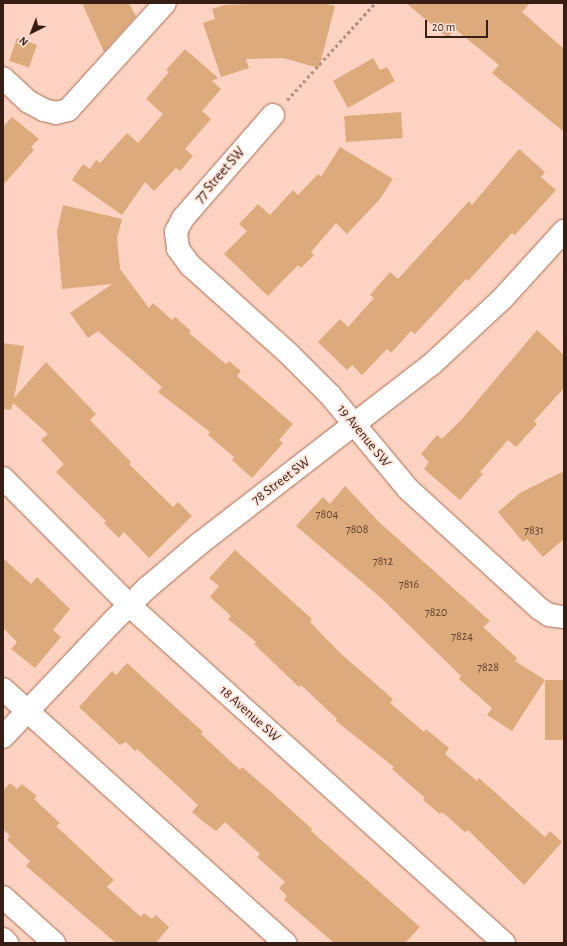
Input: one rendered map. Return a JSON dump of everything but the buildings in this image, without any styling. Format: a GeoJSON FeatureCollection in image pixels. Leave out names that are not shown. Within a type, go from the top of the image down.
{"type":"FeatureCollection","features":[{"type":"Feature","properties":{"kind":"street"},"geometry":{"type":"LineString","coordinates":[[3,78],[30,102],[44,110],[56,113],[68,110],[165,3]]}},
{"type":"Feature","properties":{"kind":"street","name":"77 Street SW"},"geometry":{"type":"LineString","coordinates":[[176,240],[179,225],[188,211],[273,115]]}},
{"type":"Feature","properties":{"kind":"street","name":"78 Street SW"},"geometry":{"type":"LineString","coordinates":[[3,737],[129,605],[199,544],[355,426],[465,335],[503,298],[564,231]]}},
{"type":"Feature","properties":{"kind":"street","name":"19 Avenue SW"},"geometry":{"type":"LineString","coordinates":[[176,240],[184,258],[301,365],[330,395],[391,470],[429,509],[540,608],[549,615],[564,617]]}},
{"type":"Feature","properties":{"kind":"street","name":"18 Avenue SW"},"geometry":{"type":"LineString","coordinates":[[3,478],[129,605],[504,943]]}},
{"type":"Feature","properties":{"kind":"street"},"geometry":{"type":"LineString","coordinates":[[3,689],[285,943]]}},
{"type":"Feature","properties":{"kind":"street"},"geometry":{"type":"LineString","coordinates":[[3,897],[54,943]]}},
{"type":"Feature","properties":{"kind":"street"},"geometry":{"type":"LineString","coordinates":[[3,939],[7,943]]}},
{"type":"Feature","properties":{"kind":"path"},"geometry":{"type":"LineString","coordinates":[[273,115],[374,3]]}}]}
